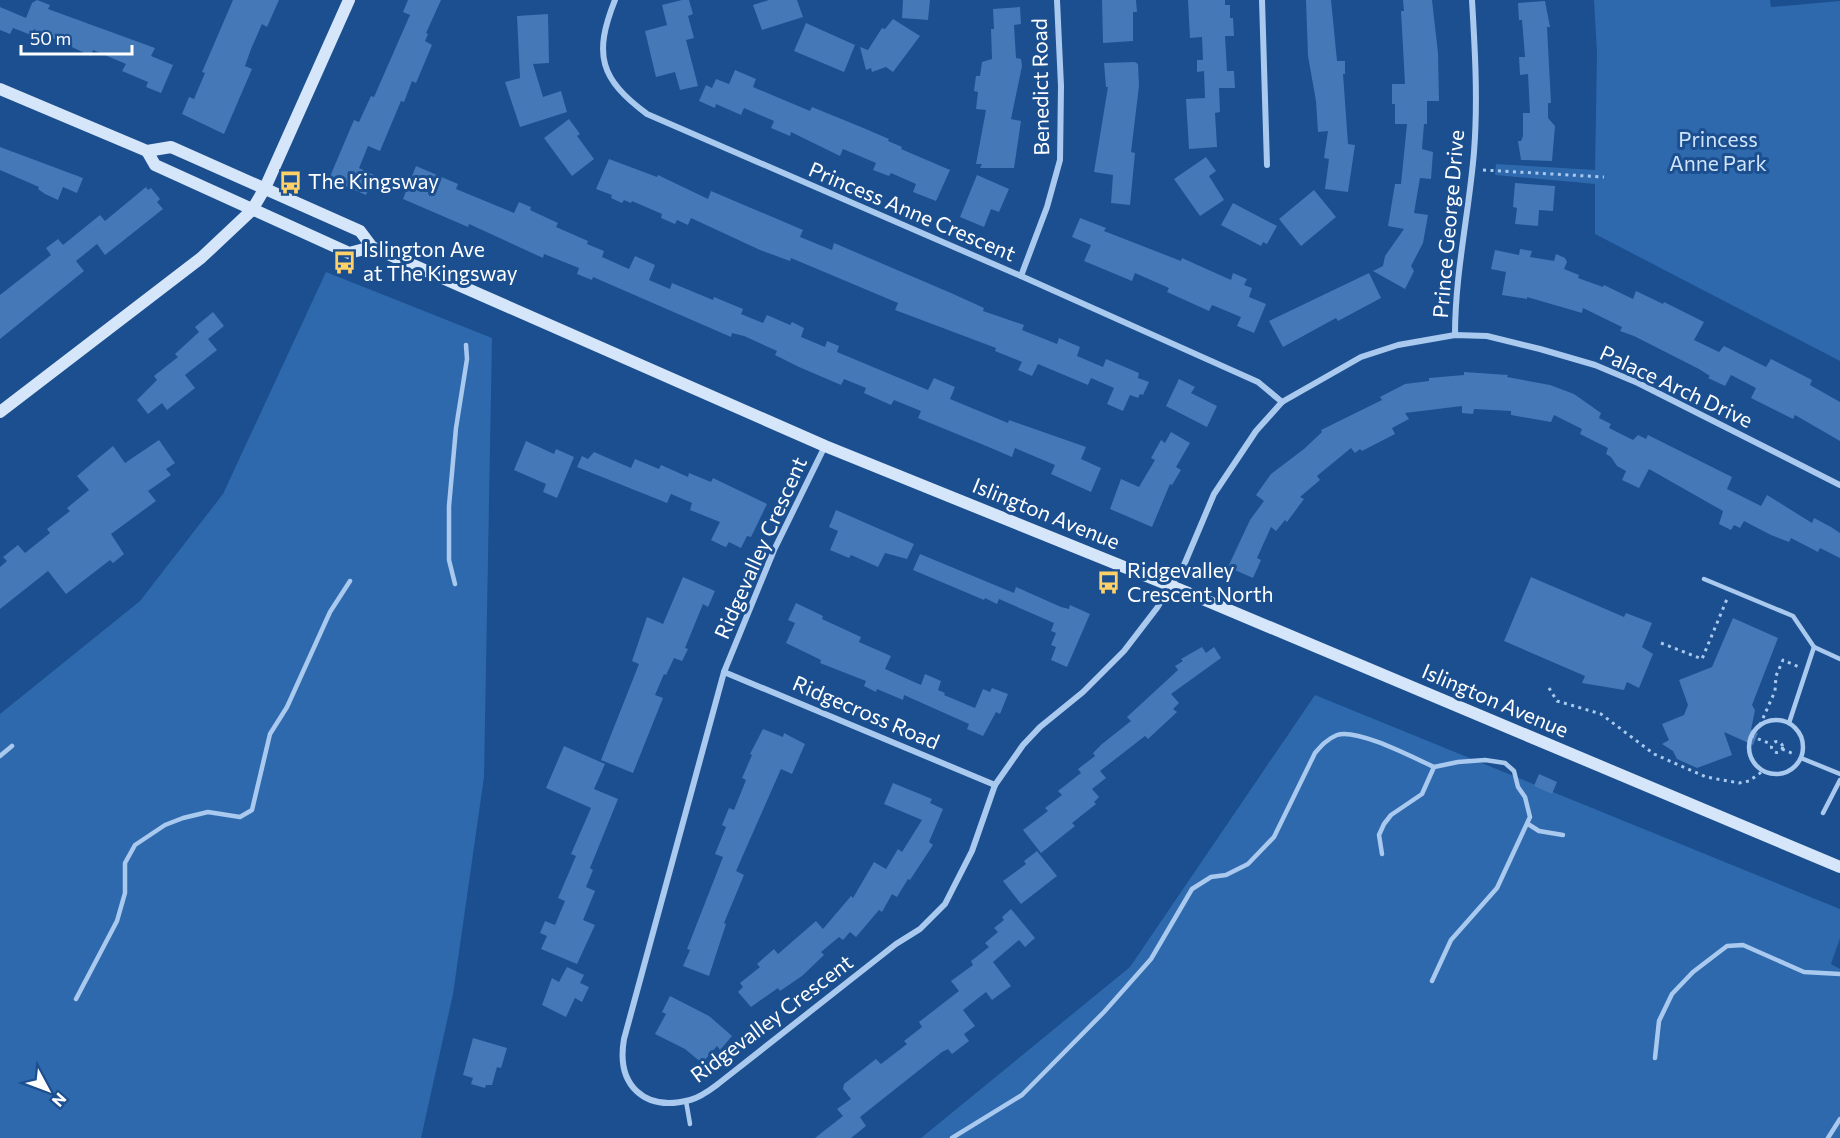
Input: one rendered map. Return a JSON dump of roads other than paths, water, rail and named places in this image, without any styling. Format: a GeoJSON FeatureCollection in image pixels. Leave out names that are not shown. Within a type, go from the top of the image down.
{"type":"FeatureCollection","features":[{"type":"Feature","properties":{"kind":"main road"},"geometry":{"type":"LineString","coordinates":[[0,412],[191,265],[252,210],[266,188],[349,0]]}},
{"type":"Feature","properties":{"kind":"main road","name":"Islington Avenue"},"geometry":{"type":"LineString","coordinates":[[0,89],[147,151],[171,147],[360,231],[372,247],[825,446],[1171,586],[1840,867]]}},
{"type":"Feature","properties":{"kind":"main road","name":"Islington Avenue"},"geometry":{"type":"LineString","coordinates":[[147,151],[155,165],[349,253],[372,247]]}},
{"type":"Feature","properties":{"kind":"street","name":"Princess Anne Crescent"},"geometry":{"type":"LineString","coordinates":[[615,0],[602,41],[603,66],[612,83],[646,114],[1021,276],[1258,382],[1282,402]]}},
{"type":"Feature","properties":{"kind":"street","name":"Benedict Road"},"geometry":{"type":"LineString","coordinates":[[1021,276],[1047,207],[1060,160],[1061,86],[1057,0]]}},
{"type":"Feature","properties":{"kind":"street"},"geometry":{"type":"LineString","coordinates":[[1262,0],[1267,165]]}},
{"type":"Feature","properties":{"kind":"street","name":"Prince George Drive"},"geometry":{"type":"LineString","coordinates":[[1171,586],[1186,562],[1214,494],[1256,431],[1282,402],[1361,357],[1398,345],[1455,335],[1455,299],[1472,170],[1476,104],[1472,0]]}},
{"type":"Feature","properties":{"kind":"street","name":"Palace Arch Drive"},"geometry":{"type":"LineString","coordinates":[[1455,335],[1487,336],[1594,365],[1638,383],[1840,485]]}},
{"type":"Feature","properties":{"kind":"street","name":"Ridgevalley Crescent"},"geometry":{"type":"LineString","coordinates":[[825,446],[774,550],[724,672],[621,1060],[627,1080],[637,1092],[654,1102],[686,1101],[700,1096],[934,917],[945,904],[972,851],[995,785],[1040,727],[1083,692],[1124,651],[1171,586]]}},
{"type":"Feature","properties":{"kind":"street","name":"Ridgecross Road"},"geometry":{"type":"LineString","coordinates":[[724,672],[995,785]]}},
{"type":"Feature","properties":{"kind":"lane"},"geometry":{"type":"LineString","coordinates":[[455,584],[449,560],[449,506],[456,428],[467,359],[466,345]]}},
{"type":"Feature","properties":{"kind":"lane"},"geometry":{"type":"LineString","coordinates":[[1704,579],[1793,616],[1814,647],[1840,659]]}},
{"type":"Feature","properties":{"kind":"lane"},"geometry":{"type":"LineString","coordinates":[[76,999],[117,921],[125,893],[125,863],[135,845],[165,825],[183,818],[208,812],[240,818],[252,810],[270,734],[287,707],[330,612],[350,581]]}},
{"type":"Feature","properties":{"kind":"lane"},"geometry":{"type":"LineString","coordinates":[[1789,723],[1814,647]]}},
{"type":"Feature","properties":{"kind":"lane"},"geometry":{"type":"LineString","coordinates":[[1771,720],[1789,723],[1795,728],[1803,742],[1801,758],[1790,771],[1782,774],[1763,771],[1752,762],[1749,753],[1751,736],[1760,725],[1771,720]]}},
{"type":"Feature","properties":{"kind":"lane"},"geometry":{"type":"LineString","coordinates":[[952,1138],[1022,1095],[1104,1012],[1151,959],[1192,889],[1211,877],[1236,871],[1265,849],[1274,837],[1315,753],[1324,742],[1337,735],[1359,735],[1434,767],[1485,760],[1505,763],[1514,771],[1518,787],[1525,797],[1530,818],[1497,888],[1451,940],[1432,981]]}},
{"type":"Feature","properties":{"kind":"lane"},"geometry":{"type":"LineString","coordinates":[[0,756],[12,746]]}},
{"type":"Feature","properties":{"kind":"lane"},"geometry":{"type":"LineString","coordinates":[[1801,758],[1840,774]]}},
{"type":"Feature","properties":{"kind":"lane"},"geometry":{"type":"LineString","coordinates":[[1382,854],[1379,835],[1384,824],[1391,814],[1422,794],[1434,767]]}},
{"type":"Feature","properties":{"kind":"lane"},"geometry":{"type":"LineString","coordinates":[[1823,813],[1840,780]]}},
{"type":"Feature","properties":{"kind":"lane"},"geometry":{"type":"LineString","coordinates":[[1528,824],[1542,832],[1563,835]]}},
{"type":"Feature","properties":{"kind":"lane"},"geometry":{"type":"LineString","coordinates":[[1655,1058],[1657,1031],[1666,1003],[1685,979],[1727,946],[1743,945],[1804,972],[1840,974]]}},
{"type":"Feature","properties":{"kind":"lane"},"geometry":{"type":"LineString","coordinates":[[686,1101],[690,1124]]}},
{"type":"Feature","properties":{"kind":"lane"},"geometry":{"type":"LineString","coordinates":[[1828,1138],[1840,1119]]}},
{"type":"Feature","properties":{"kind":"place","name":"The Kingsway"},"geometry":{"type":"Point","coordinates":[290,182]}},
{"type":"Feature","properties":{"kind":"place","name":"Islington Ave at The Kingsway"},"geometry":{"type":"Point","coordinates":[345,262]}},
{"type":"Feature","properties":{"kind":"place","name":"Ridgevalley Crescent North"},"geometry":{"type":"Point","coordinates":[1109,583]}},
{"type":"Feature","properties":{"kind":"park label","name":"Princess Anne Park"},"geometry":{"type":"Point","coordinates":[1718,152]}}]}
